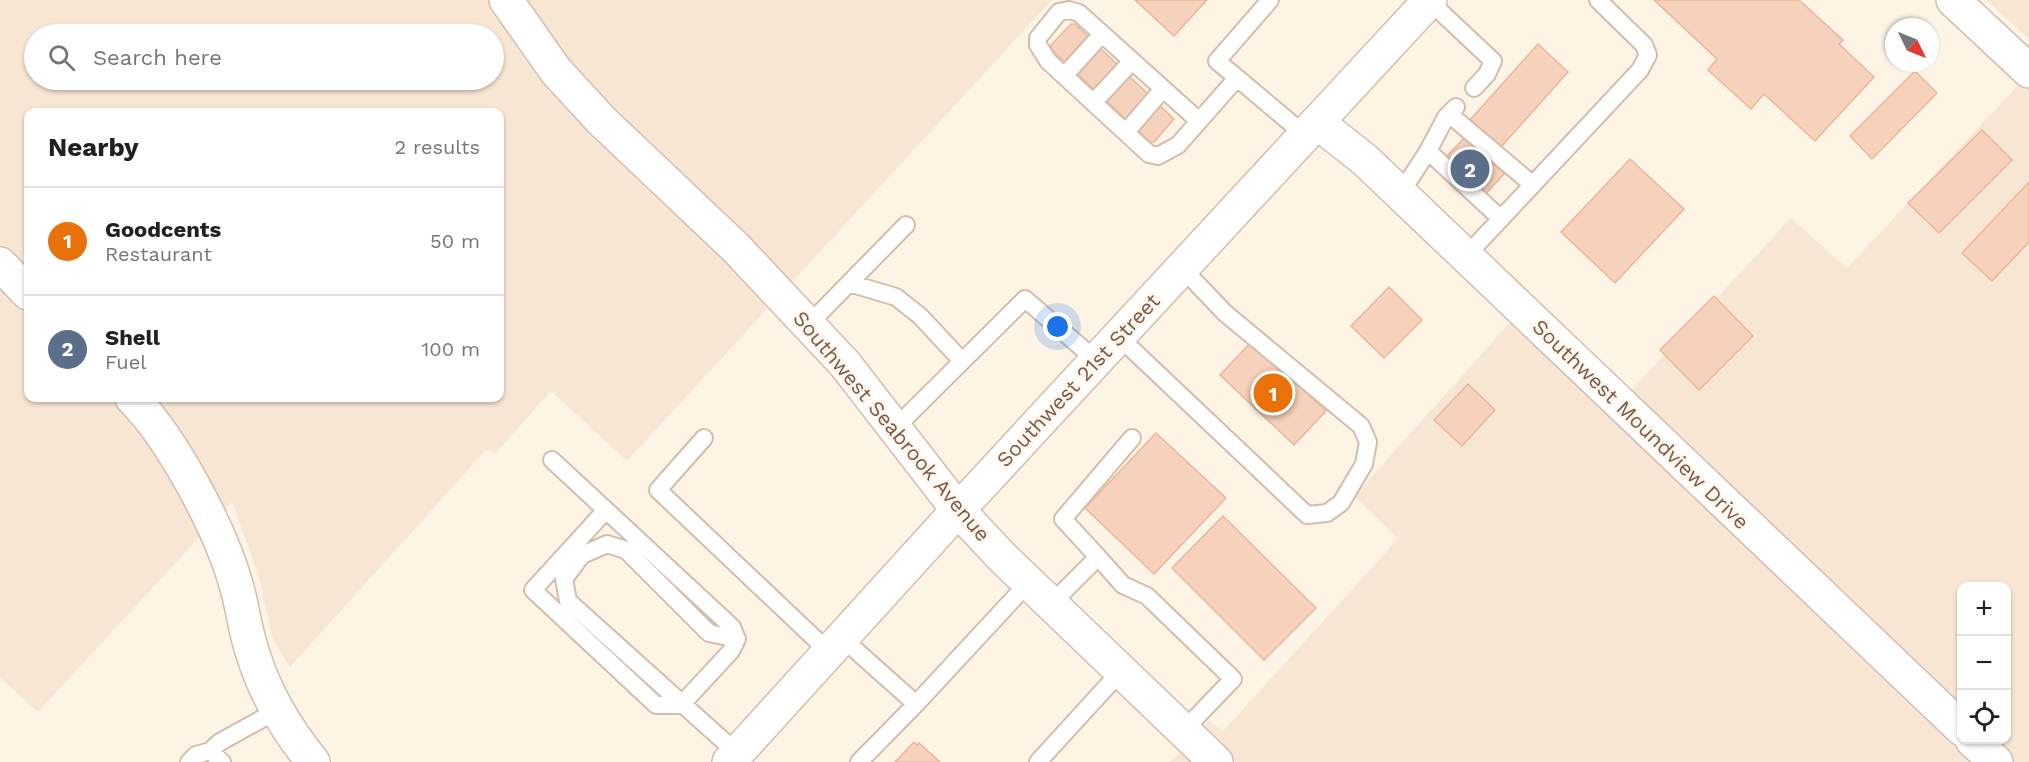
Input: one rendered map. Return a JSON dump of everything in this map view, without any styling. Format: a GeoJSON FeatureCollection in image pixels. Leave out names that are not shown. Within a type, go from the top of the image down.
{"type":"FeatureCollection","features":[{"type":"Feature","properties":{"kind":"street","name":"Southwest Seabrook Avenue"},"geometry":{"type":"LineString","coordinates":[[506,0],[556,71],[601,120],[736,248],[846,363],[958,510],[1040,593],[1216,762]]}},
{"type":"Feature","properties":{"kind":"street","name":"Southwest 21st Street"},"geometry":{"type":"LineString","coordinates":[[733,758],[958,510],[1430,0]]}},
{"type":"Feature","properties":{"kind":"street"},"geometry":{"type":"LineString","coordinates":[[1953,0],[2029,71]]}},
{"type":"Feature","properties":{"kind":"street","name":"Southwest Moundview Drive"},"geometry":{"type":"LineString","coordinates":[[1311,128],[1365,160],[1957,724]]}},
{"type":"Feature","properties":{"kind":"street"},"geometry":{"type":"LineString","coordinates":[[0,264],[24,289]]}},
{"type":"Feature","properties":{"kind":"street"},"geometry":{"type":"LineString","coordinates":[[135,402],[178,459],[201,500],[226,555],[238,589],[252,651],[266,689],[296,740],[313,762]]}},
{"type":"Feature","properties":{"kind":"street"},"geometry":{"type":"LineString","coordinates":[[1976,744],[1996,762]]}},
{"type":"Feature","properties":{"kind":"lane"},"geometry":{"type":"LineString","coordinates":[[1270,0],[1217,61],[1237,78],[1311,128]]}},
{"type":"Feature","properties":{"kind":"lane"},"geometry":{"type":"LineString","coordinates":[[1430,0],[1493,61],[1487,74],[1474,88]]}},
{"type":"Feature","properties":{"kind":"lane"},"geometry":{"type":"LineString","coordinates":[[1466,256],[1640,70],[1648,55],[1644,45],[1598,0]]}},
{"type":"Feature","properties":{"kind":"lane"},"geometry":{"type":"LineString","coordinates":[[1199,121],[1079,13],[1069,10],[1059,12],[1038,38],[1038,45],[1048,61],[1149,154],[1158,156],[1178,145],[1237,78]]}},
{"type":"Feature","properties":{"kind":"lane"},"geometry":{"type":"LineString","coordinates":[[1064,76],[1102,34]]}},
{"type":"Feature","properties":{"kind":"lane"},"geometry":{"type":"LineString","coordinates":[[1094,103],[1132,61]]}},
{"type":"Feature","properties":{"kind":"lane"},"geometry":{"type":"LineString","coordinates":[[1126,132],[1163,89]]}},
{"type":"Feature","properties":{"kind":"lane"},"geometry":{"type":"LineString","coordinates":[[1400,194],[1453,110],[1533,185]]}},
{"type":"Feature","properties":{"kind":"lane"},"geometry":{"type":"LineString","coordinates":[[1428,151],[1501,219]]}},
{"type":"Feature","properties":{"kind":"lane"},"geometry":{"type":"LineString","coordinates":[[809,324],[906,225]]}},
{"type":"Feature","properties":{"kind":"lane"},"geometry":{"type":"LineString","coordinates":[[1118,336],[1307,515],[1327,513],[1341,503],[1364,464],[1368,442],[1361,426],[1225,313],[1182,268]]}},
{"type":"Feature","properties":{"kind":"lane"},"geometry":{"type":"LineString","coordinates":[[849,283],[896,297],[920,316],[962,361]]}},
{"type":"Feature","properties":{"kind":"lane"},"geometry":{"type":"LineString","coordinates":[[896,427],[1025,299],[1096,360]]}},
{"type":"Feature","properties":{"kind":"lane"},"geometry":{"type":"LineString","coordinates":[[704,438],[658,490],[836,645],[916,704]]}},
{"type":"Feature","properties":{"kind":"lane"},"geometry":{"type":"LineString","coordinates":[[1132,438],[1063,519],[1123,585],[1147,596],[1233,678],[1183,731]]}},
{"type":"Feature","properties":{"kind":"lane"},"geometry":{"type":"LineString","coordinates":[[552,459],[605,511],[732,627],[737,639],[731,651],[681,705],[656,705],[533,590],[605,511]]}},
{"type":"Feature","properties":{"kind":"lane"},"geometry":{"type":"LineString","coordinates":[[733,758],[681,705],[568,601],[564,579],[582,555],[607,544],[626,550],[709,633],[737,639]]}},
{"type":"Feature","properties":{"kind":"lane"},"geometry":{"type":"LineString","coordinates":[[859,762],[916,704],[1040,593],[1098,557]]}},
{"type":"Feature","properties":{"kind":"lane"},"geometry":{"type":"LineString","coordinates":[[1038,762],[1121,671]]}},
{"type":"Feature","properties":{"kind":"lane"},"geometry":{"type":"LineString","coordinates":[[189,762],[196,755],[216,756],[220,742],[278,710]]}},
{"type":"Feature","properties":{"kind":"shaded area"},"geometry":{"type":"Polygon","coordinates":[[[0,0],[1052,0],[627,461],[551,391],[496,453],[486,450],[290,667],[273,640],[259,577],[232,502],[38,712],[0,678],[0,0]]]}},
{"type":"Feature","properties":{"kind":"shaded area"},"geometry":{"type":"Polygon","coordinates":[[[1986,0],[2029,0],[2029,39],[1986,0]]]}},
{"type":"Feature","properties":{"kind":"shaded area"},"geometry":{"type":"Polygon","coordinates":[[[2022,81],[2029,88],[2029,762],[1171,762],[1209,721],[1223,731],[1398,539],[1354,496],[1512,320],[1611,412],[1791,218],[1847,268],[2022,81]]]}},
{"type":"Feature","properties":{"kind":"building"},"geometry":{"type":"Polygon","coordinates":[[[1135,0],[1207,0],[1174,36],[1135,0]]]}},
{"type":"Feature","properties":{"kind":"building"},"geometry":{"type":"Polygon","coordinates":[[[1654,0],[1799,0],[1843,40],[1839,44],[1874,77],[1815,141],[1764,94],[1751,109],[1708,70],[1717,59],[1654,0]]]}},
{"type":"Feature","properties":{"kind":"building"},"geometry":{"type":"Polygon","coordinates":[[[1071,24],[1075,24],[1174,119],[1154,142],[1150,142],[1051,49],[1051,45],[1071,24]]]}},
{"type":"Feature","properties":{"kind":"building"},"geometry":{"type":"Polygon","coordinates":[[[1538,44],[1568,72],[1501,147],[1470,120],[1538,44]]]}},
{"type":"Feature","properties":{"kind":"building"},"geometry":{"type":"Polygon","coordinates":[[[1914,72],[1937,93],[1872,159],[1850,136],[1914,72]]]}},
{"type":"Feature","properties":{"kind":"building"},"geometry":{"type":"Polygon","coordinates":[[[1982,130],[2012,160],[1939,233],[1908,203],[1982,130]]]}},
{"type":"Feature","properties":{"kind":"building"},"geometry":{"type":"Polygon","coordinates":[[[1465,137],[1505,173],[1483,197],[1443,160],[1465,137]]]}},
{"type":"Feature","properties":{"kind":"building"},"geometry":{"type":"Polygon","coordinates":[[[1630,159],[1684,209],[1615,283],[1561,232],[1630,159]]]}},
{"type":"Feature","properties":{"kind":"building"},"geometry":{"type":"Polygon","coordinates":[[[2029,182],[2029,242],[1992,281],[1962,253],[2029,182]]]}},
{"type":"Feature","properties":{"kind":"building"},"geometry":{"type":"Polygon","coordinates":[[[1389,287],[1422,320],[1384,358],[1351,326],[1389,287]]]}},
{"type":"Feature","properties":{"kind":"building"},"geometry":{"type":"Polygon","coordinates":[[[1714,296],[1753,336],[1699,390],[1660,350],[1714,296]]]}},
{"type":"Feature","properties":{"kind":"building"},"geometry":{"type":"Polygon","coordinates":[[[1252,341],[1326,411],[1294,445],[1220,375],[1252,341]]]}},
{"type":"Feature","properties":{"kind":"building"},"geometry":{"type":"Polygon","coordinates":[[[1468,384],[1495,410],[1462,446],[1434,420],[1468,384]]]}},
{"type":"Feature","properties":{"kind":"building"},"geometry":{"type":"Polygon","coordinates":[[[1156,433],[1226,498],[1154,574],[1085,508],[1156,433]]]}},
{"type":"Feature","properties":{"kind":"building"},"geometry":{"type":"Polygon","coordinates":[[[1223,516],[1316,608],[1264,660],[1172,568],[1223,516]]]}},
{"type":"Feature","properties":{"kind":"building"},"geometry":{"type":"Polygon","coordinates":[[[914,742],[917,745],[919,743],[940,762],[895,762],[914,742]]]}},
{"type":"Feature","properties":{"kind":"place","name":"Shell"},"geometry":{"type":"Point","coordinates":[1470,169]}},
{"type":"Feature","properties":{"kind":"place","name":"Goodcents"},"geometry":{"type":"Point","coordinates":[1273,393]}}]}
